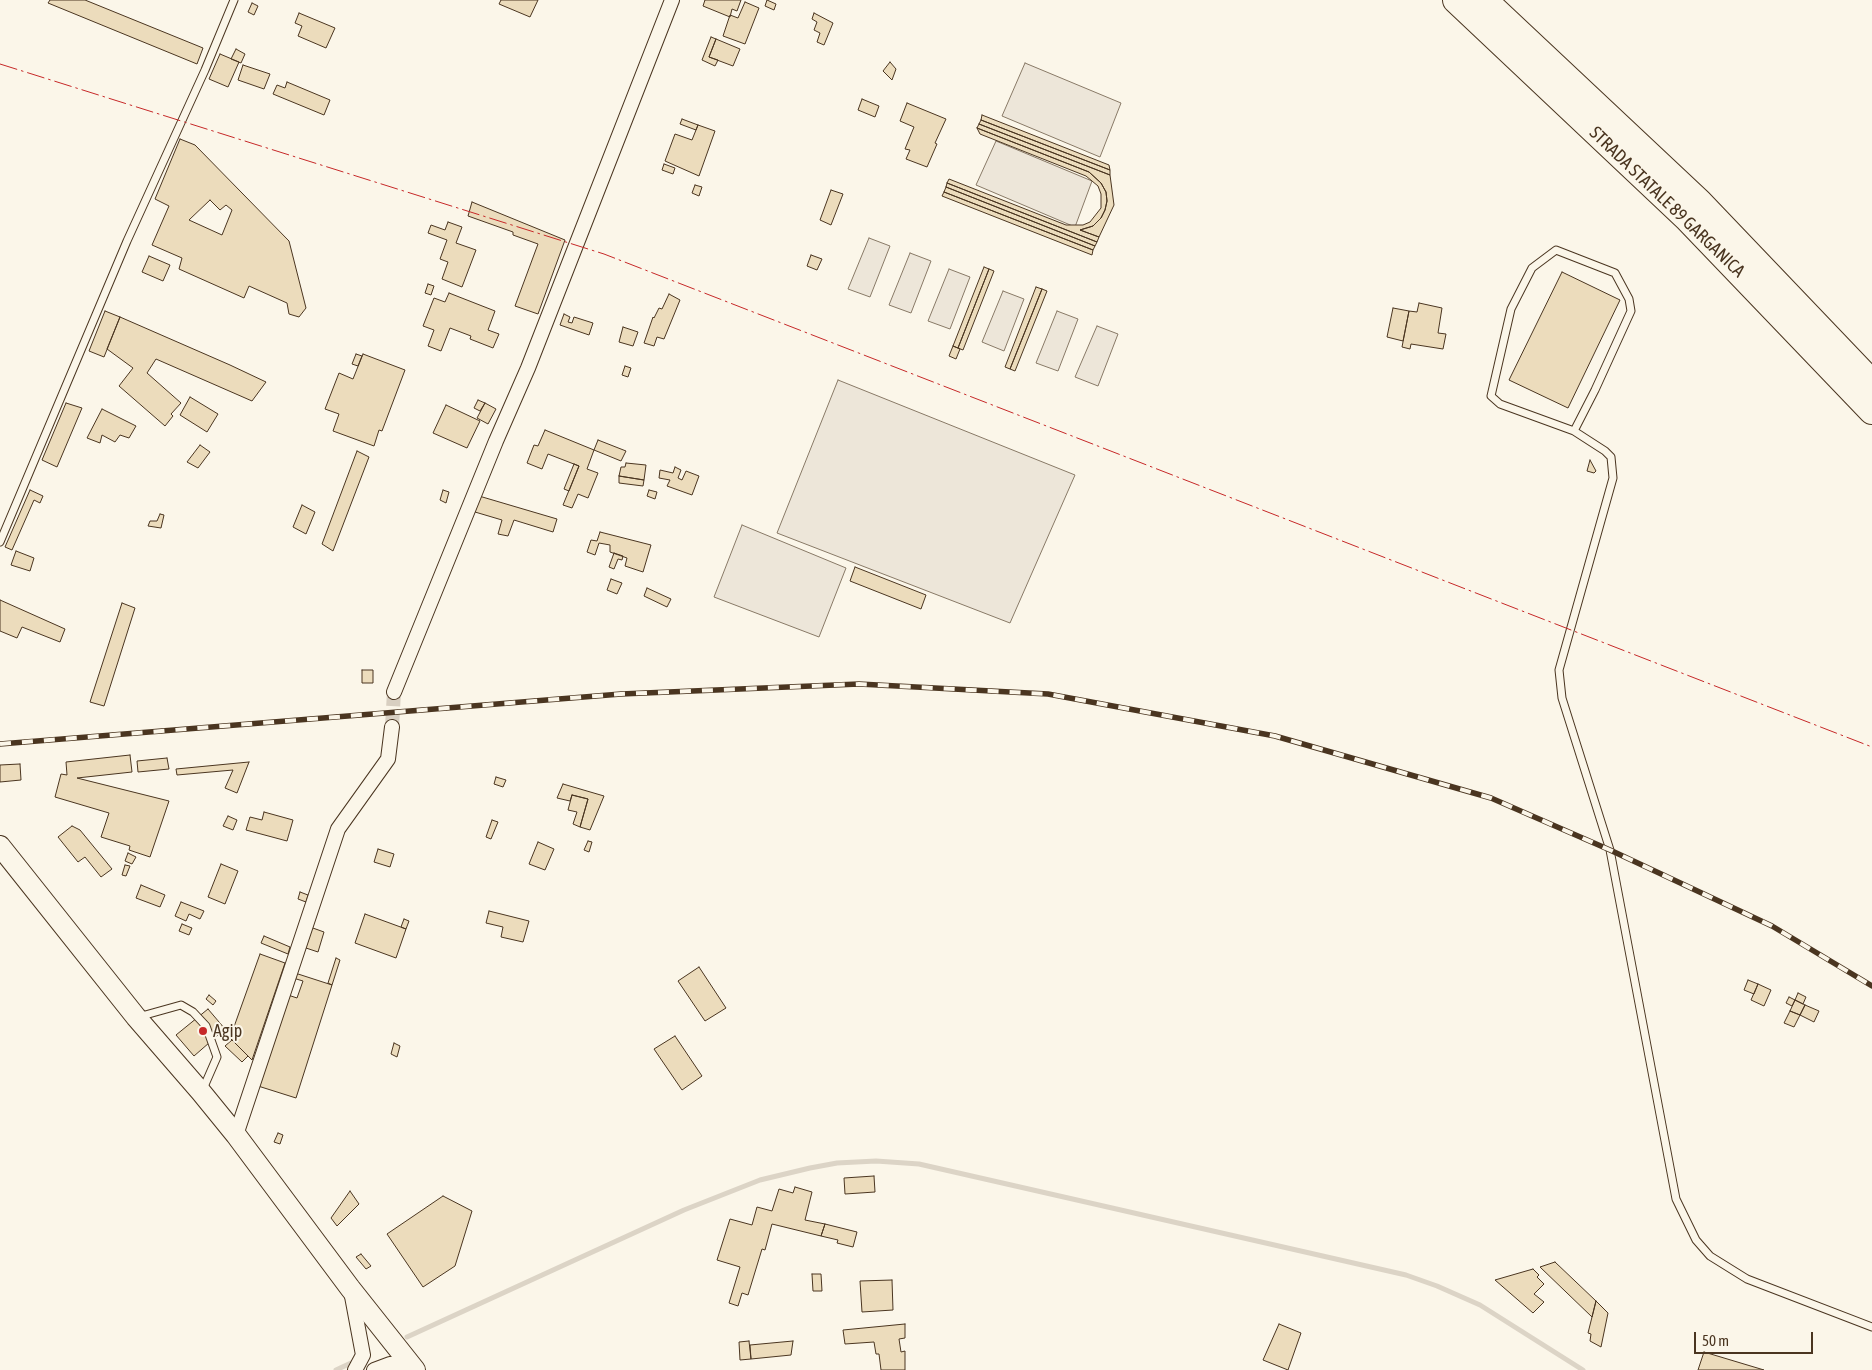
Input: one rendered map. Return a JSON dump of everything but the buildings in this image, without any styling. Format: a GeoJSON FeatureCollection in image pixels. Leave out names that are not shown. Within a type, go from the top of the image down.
{"type":"FeatureCollection","features":[{"type":"Feature","properties":{"kind":"highway","name":"STRADA STATALE 89 GARGANICA"},"geometry":{"type":"LineString","coordinates":[[1456,0],[1687,218],[1872,411]]}},
{"type":"Feature","properties":{"kind":"highway","name":"STRADA STATALE 89 GARGANICA"},"geometry":{"type":"LineString","coordinates":[[1484,0],[1699,202],[1872,383]]}},
{"type":"Feature","properties":{"kind":"main road"},"geometry":{"type":"LineString","coordinates":[[0,846],[136,1017],[236,1135],[409,1368]]}},
{"type":"Feature","properties":{"kind":"street"},"geometry":{"type":"LineString","coordinates":[[394,692],[496,441],[528,368],[672,0]]}},
{"type":"Feature","properties":{"kind":"street"},"geometry":{"type":"LineString","coordinates":[[236,1135],[338,829],[388,759],[392,727]]}},
{"type":"Feature","properties":{"kind":"street"},"geometry":{"type":"LineString","coordinates":[[350,1288],[363,1355],[355,1370]]}},
{"type":"Feature","properties":{"kind":"street"},"geometry":{"type":"LineString","coordinates":[[374,1370],[390,1364],[409,1368]]}},
{"type":"Feature","properties":{"kind":"lane"},"geometry":{"type":"LineString","coordinates":[[0,542],[127,241],[205,70],[234,0]]}},
{"type":"Feature","properties":{"kind":"lane"},"geometry":{"type":"LineString","coordinates":[[1574,431],[1631,311],[1629,299],[1615,272],[1556,250],[1532,268],[1511,309],[1491,396],[1500,404],[1574,431],[1611,456],[1613,478],[1559,670],[1562,698],[1610,850],[1676,1199],[1696,1240],[1710,1256],[1746,1279],[1872,1327]]}},
{"type":"Feature","properties":{"kind":"lane"},"geometry":{"type":"LineString","coordinates":[[136,1017],[181,1005],[193,1012],[206,1026],[217,1058],[201,1092]]}},
{"type":"Feature","properties":{"kind":"shaded area"},"geometry":{"type":"Polygon","coordinates":[[[1025,63],[1121,103],[1100,157],[1002,116],[1025,63]]]}},
{"type":"Feature","properties":{"kind":"shaded area"},"geometry":{"type":"Polygon","coordinates":[[[996,141],[1092,181],[1075,227],[976,185],[996,141]]]}},
{"type":"Feature","properties":{"kind":"shaded area"},"geometry":{"type":"Polygon","coordinates":[[[869,238],[890,246],[870,297],[848,289],[869,238]]]}},
{"type":"Feature","properties":{"kind":"shaded area"},"geometry":{"type":"Polygon","coordinates":[[[910,253],[931,261],[911,313],[889,305],[910,253]]]}},
{"type":"Feature","properties":{"kind":"shaded area"},"geometry":{"type":"Polygon","coordinates":[[[949,269],[970,277],[950,329],[928,321],[949,269]]]}},
{"type":"Feature","properties":{"kind":"shaded area"},"geometry":{"type":"Polygon","coordinates":[[[1003,291],[1024,299],[1004,351],[982,342],[1003,291]]]}},
{"type":"Feature","properties":{"kind":"shaded area"},"geometry":{"type":"Polygon","coordinates":[[[1057,311],[1078,319],[1058,371],[1036,363],[1057,311]]]}},
{"type":"Feature","properties":{"kind":"shaded area"},"geometry":{"type":"Polygon","coordinates":[[[1097,326],[1118,334],[1098,386],[1075,377],[1097,326]]]}},
{"type":"Feature","properties":{"kind":"shaded area"},"geometry":{"type":"Polygon","coordinates":[[[838,380],[1075,475],[1010,623],[777,533],[838,380]]]}},
{"type":"Feature","properties":{"kind":"shaded area"},"geometry":{"type":"Polygon","coordinates":[[[742,525],[846,568],[819,637],[714,597],[742,525]]]}},
{"type":"Feature","properties":{"kind":"waterway"},"geometry":{"type":"LineString","coordinates":[[407,1337],[684,1210],[760,1180],[837,1163],[876,1161],[919,1164],[1406,1275],[1480,1305],[1583,1370]]}},
{"type":"Feature","properties":{"kind":"waterway"},"geometry":{"type":"LineString","coordinates":[[336,1370],[351,1363]]}},
{"type":"Feature","properties":{"kind":"tunnel"},"geometry":{"type":"LineString","coordinates":[[392,727],[394,692]]}},
{"type":"Feature","properties":{"kind":"railway"},"geometry":{"type":"LineString","coordinates":[[0,744],[621,694],[859,684],[1048,694],[1275,736],[1491,798],[1610,850],[1772,926],[1872,986]]}},
{"type":"Feature","properties":{"kind":"power"},"geometry":{"type":"LineString","coordinates":[[0,64],[604,254],[1872,747]]}},
{"type":"Feature","properties":{"kind":"place","name":"Agip"},"geometry":{"type":"Point","coordinates":[203,1031]}}]}
